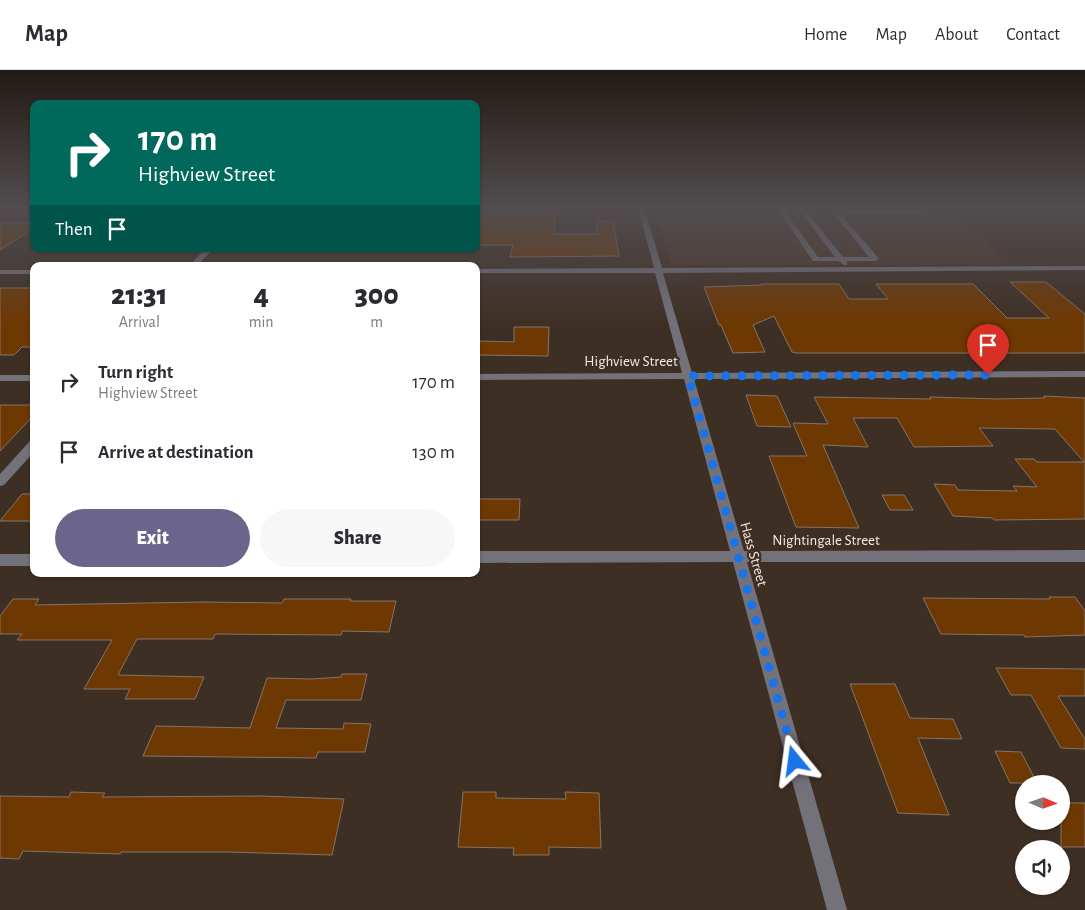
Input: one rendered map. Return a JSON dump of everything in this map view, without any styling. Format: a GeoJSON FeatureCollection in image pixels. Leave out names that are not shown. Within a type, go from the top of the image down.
{"type":"FeatureCollection","features":[{"type":"Feature","properties":{"kind":"street","name":"Hass Street"},"geometry":{"type":"LineString","coordinates":[[652,246],[837,910]]}},
{"type":"Feature","properties":{"kind":"street"},"geometry":{"type":"LineString","coordinates":[[807,246],[816,259],[874,259]]}},
{"type":"Feature","properties":{"kind":"street"},"geometry":{"type":"LineString","coordinates":[[830,246],[848,269]]}},
{"type":"Feature","properties":{"kind":"street"},"geometry":{"type":"LineString","coordinates":[[863,246],[882,268]]}},
{"type":"Feature","properties":{"kind":"street"},"geometry":{"type":"LineString","coordinates":[[197,262],[206,252]]}},
{"type":"Feature","properties":{"kind":"street"},"geometry":{"type":"LineString","coordinates":[[480,271],[1085,268]]}},
{"type":"Feature","properties":{"kind":"street"},"geometry":{"type":"LineString","coordinates":[[0,272],[30,272]]}},
{"type":"Feature","properties":{"kind":"street","name":"Highview Street"},"geometry":{"type":"LineString","coordinates":[[480,376],[1085,374]]}},
{"type":"Feature","properties":{"kind":"street"},"geometry":{"type":"LineString","coordinates":[[0,378],[30,378]]}},
{"type":"Feature","properties":{"kind":"street"},"geometry":{"type":"LineString","coordinates":[[0,482],[30,448]]}},
{"type":"Feature","properties":{"kind":"street","name":"Nightingale Street"},"geometry":{"type":"LineString","coordinates":[[480,557],[1085,556]]}},
{"type":"Feature","properties":{"kind":"street"},"geometry":{"type":"LineString","coordinates":[[0,560],[30,560]]}},
{"type":"Feature","properties":{"kind":"shaded area"},"geometry":{"type":"Polygon","coordinates":[[[666,246],[993,246],[1014,265],[672,265],[666,246]]]}},
{"type":"Feature","properties":{"kind":"building"},"geometry":{"type":"Polygon","coordinates":[[[513,246],[617,246],[619,256],[510,257],[513,246]]]}},
{"type":"Feature","properties":{"kind":"building"},"geometry":{"type":"Polygon","coordinates":[[[1010,282],[1046,282],[1085,314],[1085,353],[796,353],[792,352],[774,316],[753,325],[765,352],[733,353],[721,325],[719,325],[704,287],[761,284],[839,284],[849,299],[888,299],[876,284],[973,284],[1007,318],[1049,318],[1010,282]]]}},
{"type":"Feature","properties":{"kind":"building"},"geometry":{"type":"Polygon","coordinates":[[[0,288],[30,288],[30,347],[22,347],[14,355],[0,355],[0,288]]]}},
{"type":"Feature","properties":{"kind":"building"},"geometry":{"type":"Polygon","coordinates":[[[514,327],[549,327],[548,356],[480,355],[480,341],[514,342],[514,327]]]}},
{"type":"Feature","properties":{"kind":"building"},"geometry":{"type":"Polygon","coordinates":[[[746,395],[777,396],[791,427],[757,426],[746,395]]]}},
{"type":"Feature","properties":{"kind":"building"},"geometry":{"type":"Polygon","coordinates":[[[1044,396],[1085,398],[1085,519],[994,520],[992,518],[953,516],[934,484],[955,485],[958,490],[1017,491],[1013,486],[1037,487],[1015,459],[1034,459],[1037,462],[1084,462],[1055,429],[979,428],[993,446],[914,447],[897,418],[853,418],[868,447],[823,445],[859,528],[796,527],[769,456],[807,456],[793,423],[828,424],[814,397],[997,399],[1045,398],[1044,396]]]}},
{"type":"Feature","properties":{"kind":"building"},"geometry":{"type":"Polygon","coordinates":[[[0,405],[30,405],[30,419],[0,451],[0,405]]]}},
{"type":"Feature","properties":{"kind":"building"},"geometry":{"type":"Polygon","coordinates":[[[22,494],[30,494],[30,521],[0,521],[22,494]]]}},
{"type":"Feature","properties":{"kind":"building"},"geometry":{"type":"Polygon","coordinates":[[[882,495],[904,495],[913,510],[890,510],[882,495]]]}},
{"type":"Feature","properties":{"kind":"building"},"geometry":{"type":"Polygon","coordinates":[[[480,499],[520,499],[519,520],[480,520],[480,499]]]}},
{"type":"Feature","properties":{"kind":"building"},"geometry":{"type":"Polygon","coordinates":[[[1049,597],[1075,597],[1085,611],[1085,635],[1025,637],[1024,635],[941,634],[923,598],[1050,599],[1049,597]]]}},
{"type":"Feature","properties":{"kind":"building"},"geometry":{"type":"Polygon","coordinates":[[[13,599],[39,599],[35,605],[203,602],[282,603],[284,599],[396,601],[389,632],[342,631],[341,635],[215,634],[213,639],[137,639],[118,675],[204,677],[195,699],[125,699],[130,689],[84,689],[112,640],[17,640],[22,634],[0,634],[0,616],[13,599]]]}},
{"type":"Feature","properties":{"kind":"building"},"geometry":{"type":"Polygon","coordinates":[[[996,668],[1085,669],[1085,696],[1058,696],[1085,739],[1085,749],[1061,748],[1031,695],[1011,695],[996,668]]]}},
{"type":"Feature","properties":{"kind":"building"},"geometry":{"type":"Polygon","coordinates":[[[342,674],[367,674],[361,700],[286,700],[276,728],[343,729],[344,723],[371,724],[365,752],[318,752],[316,758],[143,756],[156,726],[250,728],[267,678],[312,679],[341,677],[342,674]]]}},
{"type":"Feature","properties":{"kind":"building"},"geometry":{"type":"Polygon","coordinates":[[[850,684],[895,684],[910,718],[953,719],[962,739],[918,738],[949,815],[898,813],[850,684]]]}},
{"type":"Feature","properties":{"kind":"building"},"geometry":{"type":"Polygon","coordinates":[[[995,751],[1021,752],[1033,775],[1015,775],[1015,783],[1010,783],[995,751]]]}},
{"type":"Feature","properties":{"kind":"building"},"geometry":{"type":"Polygon","coordinates":[[[71,792],[105,793],[102,797],[262,796],[344,799],[332,855],[228,852],[121,852],[120,854],[23,851],[19,859],[0,858],[0,796],[69,797],[71,792]]]}},
{"type":"Feature","properties":{"kind":"building"},"geometry":{"type":"Polygon","coordinates":[[[463,792],[496,792],[496,798],[566,799],[565,792],[599,793],[601,848],[549,847],[549,855],[513,855],[514,848],[458,847],[463,792]]]}},
{"type":"Feature","properties":{"kind":"building"},"geometry":{"type":"Polygon","coordinates":[[[1070,803],[1085,803],[1085,847],[1070,847],[1070,840],[1061,840],[1061,830],[1070,830],[1070,803]]]}},
{"type":"Feature","properties":{"kind":"route"},"geometry":{"type":"LineString","coordinates":[[795,761],[688,376],[988,375]]}}]}
